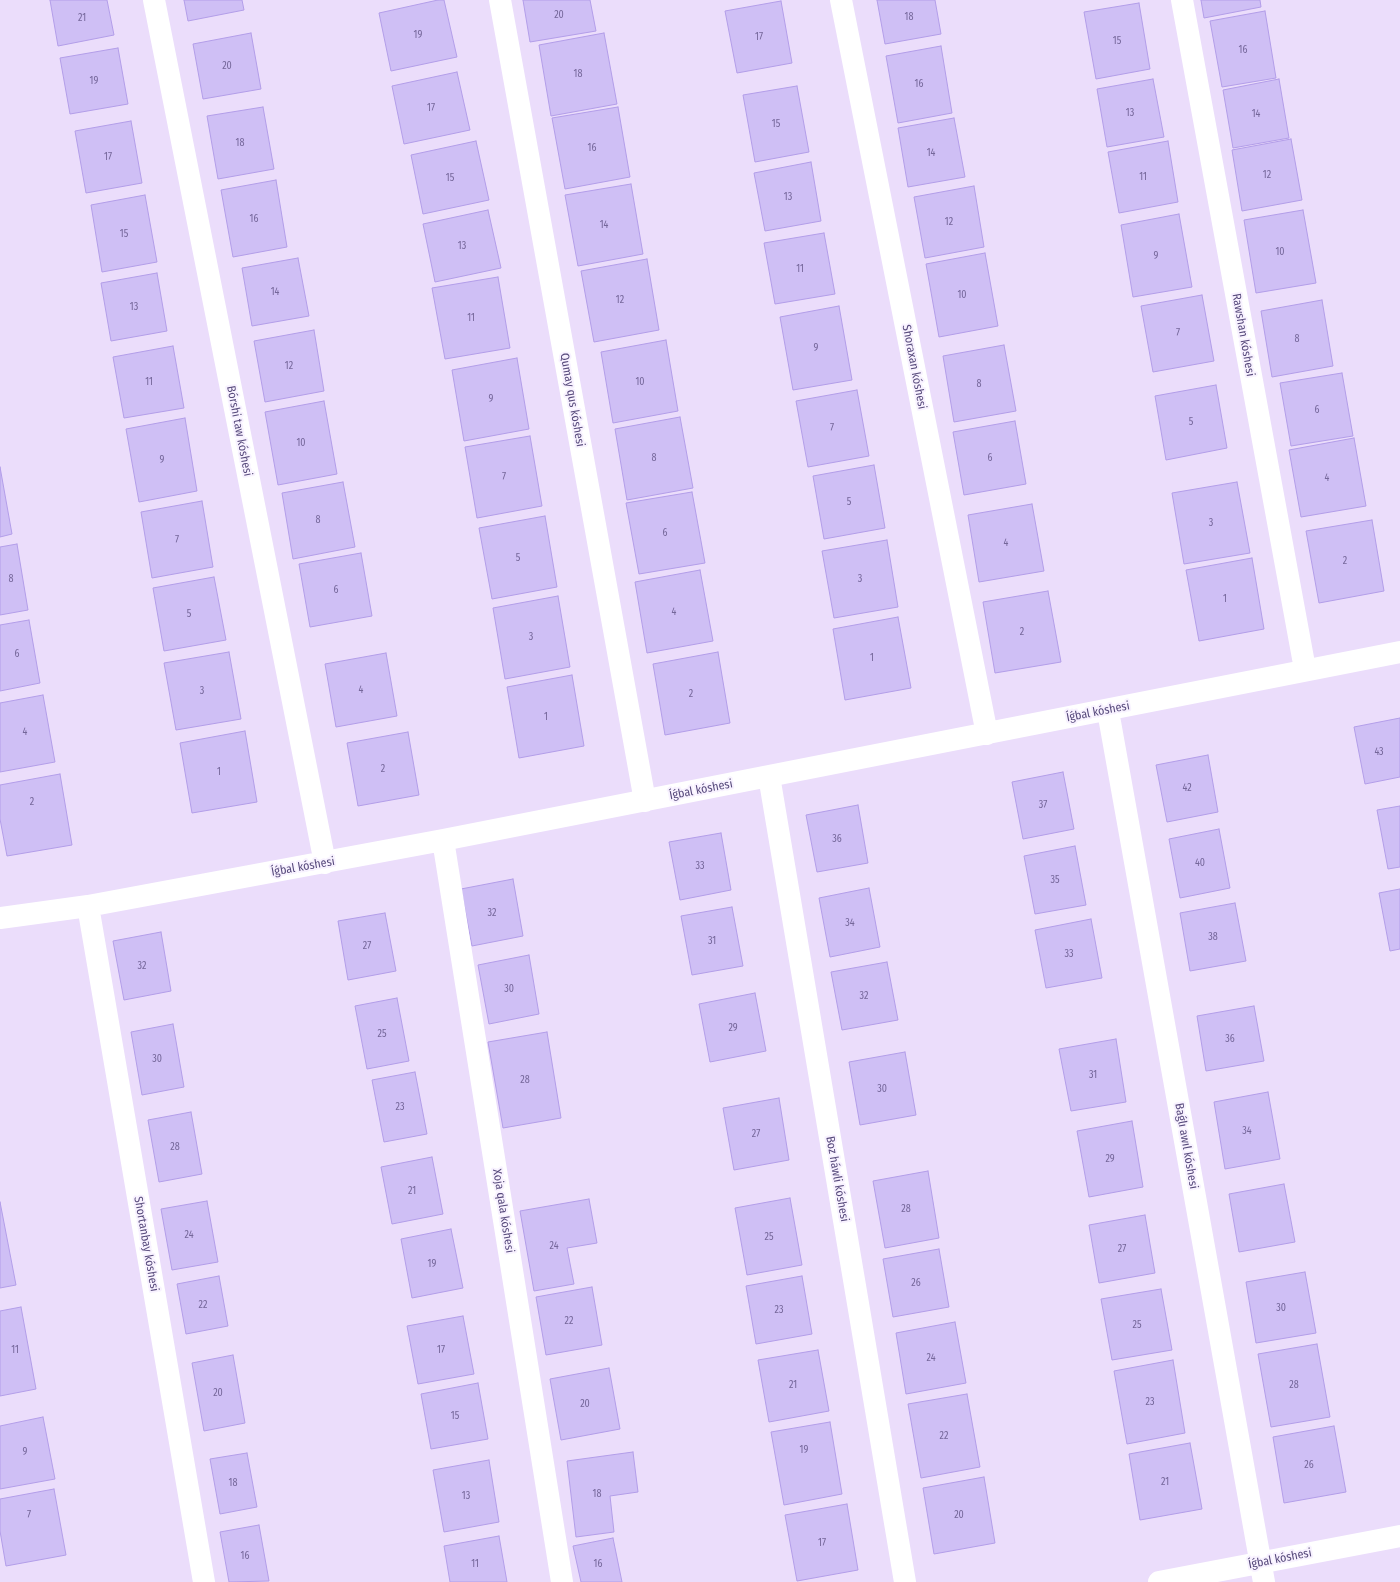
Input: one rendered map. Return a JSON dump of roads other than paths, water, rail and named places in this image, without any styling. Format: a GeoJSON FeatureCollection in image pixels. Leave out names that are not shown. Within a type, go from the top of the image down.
{"type":"FeatureCollection","features":[{"type":"Feature","properties":{"kind":"street","name":"Bórshi taw kóshesi"},"geometry":{"type":"LineString","coordinates":[[154,0],[325,863]]}},
{"type":"Feature","properties":{"kind":"street","name":"Qumay qus kóshesi"},"geometry":{"type":"LineString","coordinates":[[500,0],[645,801]]}},
{"type":"Feature","properties":{"kind":"street","name":"Shoraxan kóshesi"},"geometry":{"type":"LineString","coordinates":[[841,0],[987,734]]}},
{"type":"Feature","properties":{"kind":"street","name":"Rawshan kóshesi"},"geometry":{"type":"LineString","coordinates":[[1182,0],[1305,669]]}},
{"type":"Feature","properties":{"kind":"street","name":"Íǵbal kóshesi"},"geometry":{"type":"LineString","coordinates":[[0,918],[88,906],[325,863],[987,734],[1305,669],[1400,652]]}},
{"type":"Feature","properties":{"kind":"street","name":"Baǵlı awıl kóshesi"},"geometry":{"type":"LineString","coordinates":[[1108,710],[1262,1572]]}},
{"type":"Feature","properties":{"kind":"street","name":"Boz háwli kóshesi"},"geometry":{"type":"LineString","coordinates":[[769,776],[905,1582]]}},
{"type":"Feature","properties":{"kind":"street","name":"Xoja qala kóshesi"},"geometry":{"type":"LineString","coordinates":[[443,840],[562,1582]]}},
{"type":"Feature","properties":{"kind":"street","name":"Shortanbay kóshesi"},"geometry":{"type":"LineString","coordinates":[[88,906],[204,1582]]}},
{"type":"Feature","properties":{"kind":"street","name":"Íǵbal kóshesi"},"geometry":{"type":"LineString","coordinates":[[1159,1582],[1262,1572],[1400,1536]]}}]}
